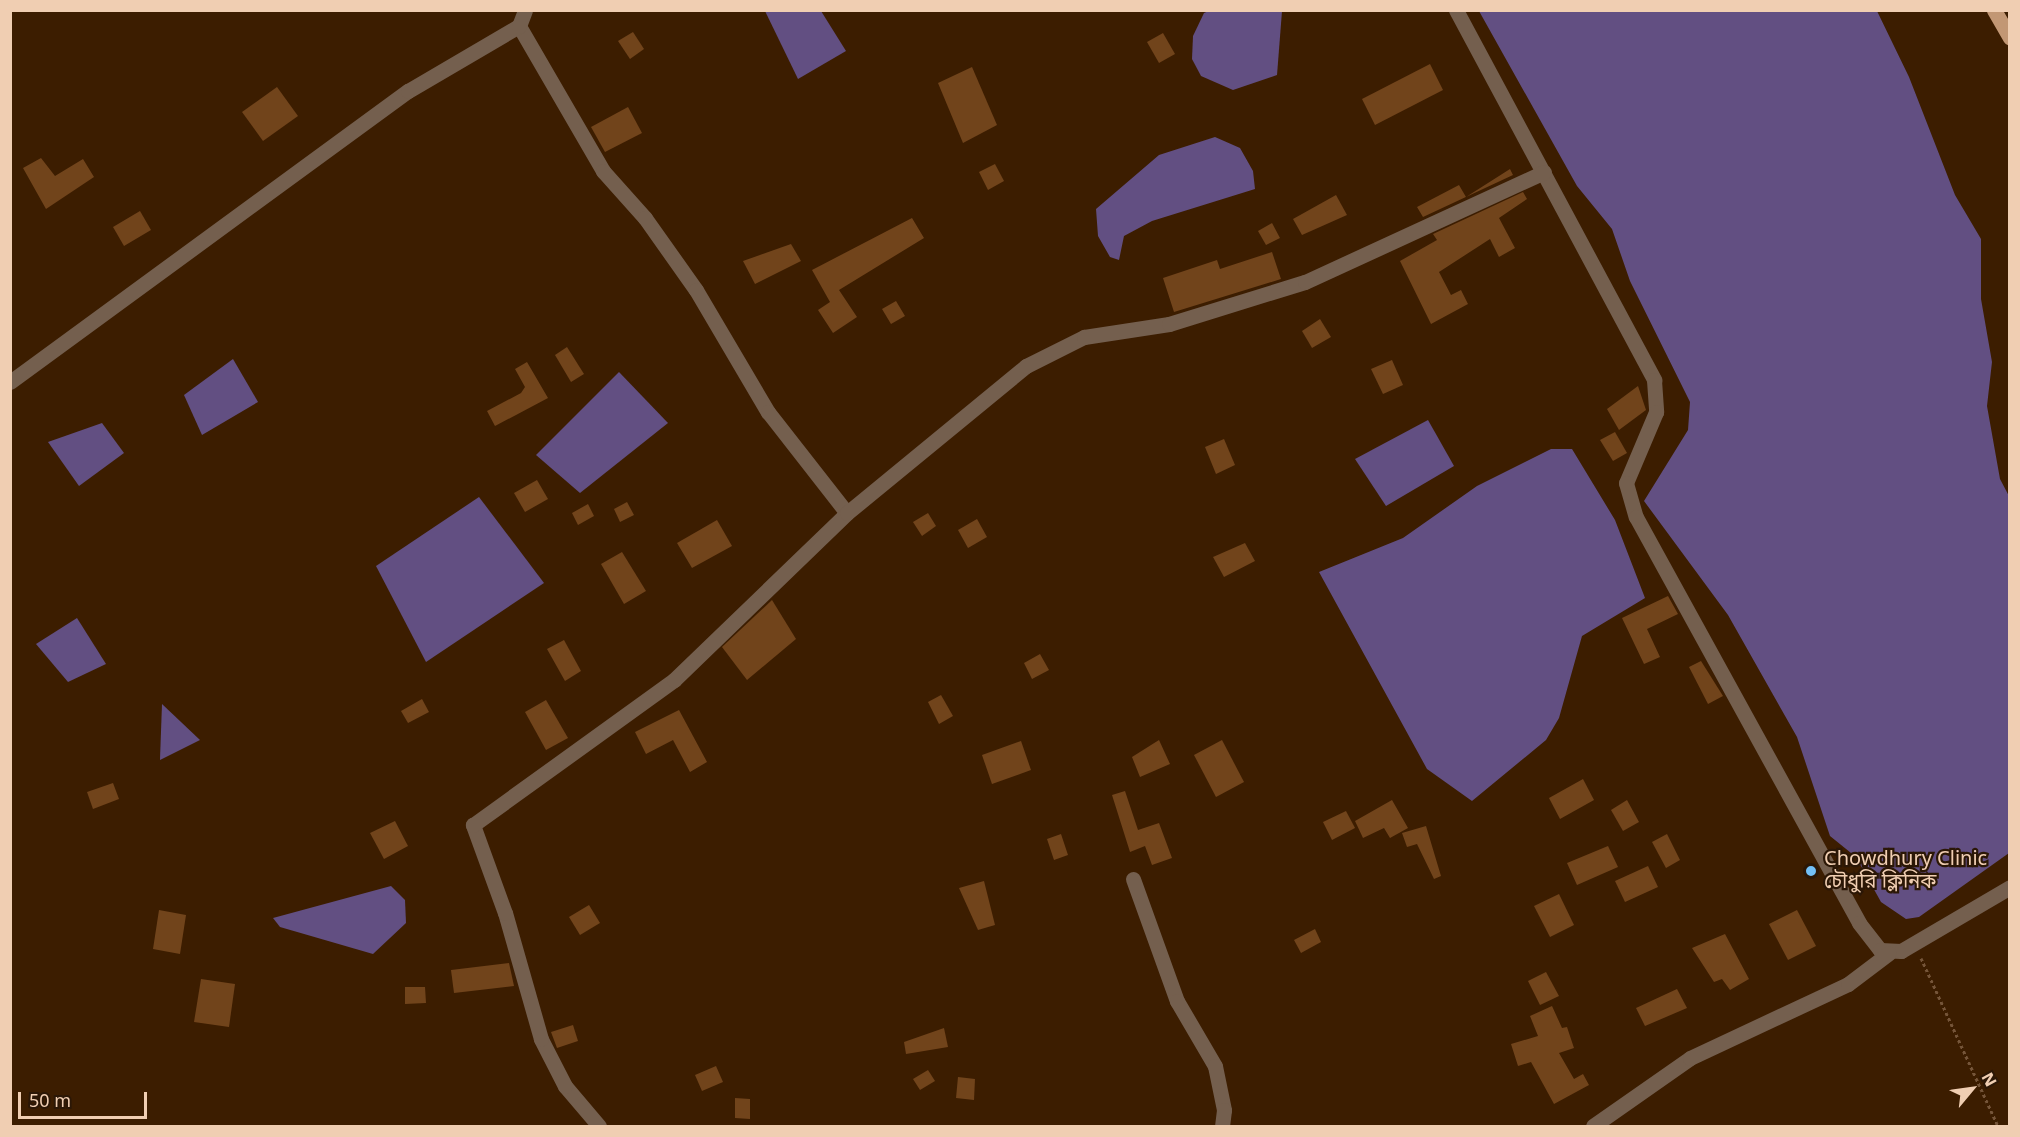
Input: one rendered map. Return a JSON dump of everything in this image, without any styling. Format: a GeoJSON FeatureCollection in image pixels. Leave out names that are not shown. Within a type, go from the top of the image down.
{"type":"FeatureCollection","features":[{"type":"Feature","properties":{"kind":"main road"},"geometry":{"type":"LineString","coordinates":[[1994,10],[2010,38]]}},
{"type":"Feature","properties":{"kind":"street"},"geometry":{"type":"LineString","coordinates":[[10,382],[408,91],[519,26],[525,10]]}},
{"type":"Feature","properties":{"kind":"street"},"geometry":{"type":"LineString","coordinates":[[1456,10],[1654,380],[1656,412],[1626,483],[1636,518],[1849,906],[1874,943],[1889,953]]}},
{"type":"Feature","properties":{"kind":"street"},"geometry":{"type":"LineString","coordinates":[[519,26],[603,171],[645,218],[696,290],[768,412],[847,513]]}},
{"type":"Feature","properties":{"kind":"street"},"geometry":{"type":"LineString","coordinates":[[599,1126],[566,1086],[541,1040],[505,913],[473,825],[674,680],[847,513],[948,425],[1062,346],[1106,332],[1217,312],[1305,282],[1544,172]]}},
{"type":"Feature","properties":{"kind":"street"},"geometry":{"type":"LineString","coordinates":[[1133,879],[1177,1001],[1215,1066],[1224,1110],[1221,1126]]}},
{"type":"Feature","properties":{"kind":"street"},"geometry":{"type":"LineString","coordinates":[[1593,1126],[1690,1059],[1848,984],[1889,953],[1914,942],[2010,887]]}},
{"type":"Feature","properties":{"kind":"path"},"geometry":{"type":"LineString","coordinates":[[1914,942],[1998,1126]]}},
{"type":"Feature","properties":{"kind":"shaded area"},"geometry":{"type":"Polygon","coordinates":[[[1211,10],[1282,11],[1277,75],[1233,90],[1201,76],[1192,59],[1193,36],[1204,13],[1211,10]]]}},
{"type":"Feature","properties":{"kind":"shaded area"},"geometry":{"type":"Polygon","coordinates":[[[765,11],[821,11],[846,51],[798,79],[765,11]]]}},
{"type":"Feature","properties":{"kind":"shaded area"},"geometry":{"type":"Polygon","coordinates":[[[1479,11],[1877,11],[1909,77],[1955,195],[1981,239],[1981,299],[1992,362],[1987,406],[2000,479],[2010,498],[2009,853],[1919,917],[1906,919],[1881,902],[1856,857],[1830,836],[1797,737],[1728,615],[1644,501],[1688,430],[1690,402],[1630,281],[1612,229],[1577,186],[1479,11]]]}},
{"type":"Feature","properties":{"kind":"shaded area"},"geometry":{"type":"Polygon","coordinates":[[[1215,137],[1240,148],[1253,171],[1255,189],[1152,221],[1124,236],[1119,260],[1110,257],[1098,236],[1096,209],[1159,155],[1215,137]]]}},
{"type":"Feature","properties":{"kind":"shaded area"},"geometry":{"type":"Polygon","coordinates":[[[233,359],[258,402],[202,435],[184,395],[233,359]]]}},
{"type":"Feature","properties":{"kind":"shaded area"},"geometry":{"type":"Polygon","coordinates":[[[619,372],[668,423],[580,493],[536,455],[619,372]]]}},
{"type":"Feature","properties":{"kind":"shaded area"},"geometry":{"type":"Polygon","coordinates":[[[1428,420],[1454,466],[1386,506],[1355,459],[1428,420]]]}},
{"type":"Feature","properties":{"kind":"shaded area"},"geometry":{"type":"Polygon","coordinates":[[[102,423],[124,453],[79,486],[48,442],[102,423]]]}},
{"type":"Feature","properties":{"kind":"shaded area"},"geometry":{"type":"Polygon","coordinates":[[[1551,449],[1572,449],[1615,520],[1645,598],[1582,636],[1559,718],[1546,740],[1472,801],[1427,769],[1319,572],[1403,538],[1477,486],[1551,449]]]}},
{"type":"Feature","properties":{"kind":"shaded area"},"geometry":{"type":"Polygon","coordinates":[[[479,497],[544,583],[426,662],[376,566],[479,497]]]}},
{"type":"Feature","properties":{"kind":"shaded area"},"geometry":{"type":"Polygon","coordinates":[[[77,618],[106,664],[68,682],[36,644],[77,618]]]}},
{"type":"Feature","properties":{"kind":"shaded area"},"geometry":{"type":"Polygon","coordinates":[[[162,704],[200,740],[160,760],[160,759],[162,704]]]}},
{"type":"Feature","properties":{"kind":"shaded area"},"geometry":{"type":"Polygon","coordinates":[[[391,886],[405,900],[406,923],[373,954],[280,927],[273,918],[391,886]]]}},
{"type":"Feature","properties":{"kind":"building"},"geometry":{"type":"Polygon","coordinates":[[[633,32],[644,49],[630,59],[618,41],[633,32]]]}},
{"type":"Feature","properties":{"kind":"building"},"geometry":{"type":"Polygon","coordinates":[[[1163,33],[1175,54],[1159,63],[1147,42],[1163,33]]]}},
{"type":"Feature","properties":{"kind":"building"},"geometry":{"type":"Polygon","coordinates":[[[1430,64],[1443,90],[1375,125],[1362,99],[1430,64]]]}},
{"type":"Feature","properties":{"kind":"building"},"geometry":{"type":"Polygon","coordinates":[[[972,67],[997,125],[963,143],[938,83],[972,67]]]}},
{"type":"Feature","properties":{"kind":"building"},"geometry":{"type":"Polygon","coordinates":[[[277,87],[298,116],[263,141],[242,112],[277,87]]]}},
{"type":"Feature","properties":{"kind":"building"},"geometry":{"type":"Polygon","coordinates":[[[628,107],[642,133],[605,152],[591,127],[628,107]]]}},
{"type":"Feature","properties":{"kind":"building"},"geometry":{"type":"Polygon","coordinates":[[[41,158],[55,176],[83,159],[94,177],[46,209],[23,168],[41,158]]]}},
{"type":"Feature","properties":{"kind":"building"},"geometry":{"type":"Polygon","coordinates":[[[995,164],[1004,181],[988,190],[979,172],[995,164]]]}},
{"type":"Feature","properties":{"kind":"building"},"geometry":{"type":"Polygon","coordinates":[[[1510,169],[1513,175],[1466,197],[1510,169]]]}},
{"type":"Feature","properties":{"kind":"building"},"geometry":{"type":"Polygon","coordinates":[[[1459,185],[1466,197],[1423,217],[1417,207],[1459,185]]]}},
{"type":"Feature","properties":{"kind":"building"},"geometry":{"type":"Polygon","coordinates":[[[1523,192],[1527,199],[1499,218],[1515,248],[1499,257],[1490,239],[1439,272],[1451,295],[1461,290],[1468,304],[1431,324],[1400,261],[1437,240],[1433,234],[1523,192]]]}},
{"type":"Feature","properties":{"kind":"building"},"geometry":{"type":"Polygon","coordinates":[[[1336,195],[1347,215],[1302,235],[1293,219],[1336,195]]]}},
{"type":"Feature","properties":{"kind":"building"},"geometry":{"type":"Polygon","coordinates":[[[140,211],[151,230],[124,246],[113,227],[140,211]]]}},
{"type":"Feature","properties":{"kind":"building"},"geometry":{"type":"Polygon","coordinates":[[[912,218],[924,238],[839,290],[857,317],[833,333],[818,310],[830,302],[812,270],[912,218]]]}},
{"type":"Feature","properties":{"kind":"building"},"geometry":{"type":"Polygon","coordinates":[[[1272,223],[1280,238],[1266,245],[1258,231],[1272,223]]]}},
{"type":"Feature","properties":{"kind":"building"},"geometry":{"type":"Polygon","coordinates":[[[791,244],[801,261],[755,284],[743,261],[791,244]]]}},
{"type":"Feature","properties":{"kind":"building"},"geometry":{"type":"Polygon","coordinates":[[[1272,252],[1281,279],[1174,312],[1163,278],[1217,260],[1220,269],[1272,252]]]}},
{"type":"Feature","properties":{"kind":"building"},"geometry":{"type":"Polygon","coordinates":[[[896,301],[905,316],[891,324],[882,309],[896,301]]]}},
{"type":"Feature","properties":{"kind":"building"},"geometry":{"type":"Polygon","coordinates":[[[1320,319],[1331,337],[1312,348],[1302,331],[1320,319]]]}},
{"type":"Feature","properties":{"kind":"building"},"geometry":{"type":"Polygon","coordinates":[[[567,347],[584,374],[571,382],[555,355],[567,347]]]}},
{"type":"Feature","properties":{"kind":"building"},"geometry":{"type":"Polygon","coordinates":[[[1392,360],[1403,385],[1383,394],[1371,369],[1392,360]]]}},
{"type":"Feature","properties":{"kind":"building"},"geometry":{"type":"Polygon","coordinates":[[[527,362],[548,398],[495,426],[487,411],[521,393],[525,387],[515,369],[527,362]]]}},
{"type":"Feature","properties":{"kind":"building"},"geometry":{"type":"Polygon","coordinates":[[[1638,386],[1646,410],[1619,430],[1607,409],[1638,386]]]}},
{"type":"Feature","properties":{"kind":"building"},"geometry":{"type":"Polygon","coordinates":[[[1615,432],[1627,453],[1613,461],[1600,440],[1615,432]]]}},
{"type":"Feature","properties":{"kind":"building"},"geometry":{"type":"Polygon","coordinates":[[[1224,439],[1235,465],[1216,474],[1205,447],[1224,439]]]}},
{"type":"Feature","properties":{"kind":"building"},"geometry":{"type":"Polygon","coordinates":[[[537,480],[548,499],[525,512],[514,493],[537,480]]]}},
{"type":"Feature","properties":{"kind":"building"},"geometry":{"type":"Polygon","coordinates":[[[627,502],[634,515],[620,522],[614,509],[627,502]]]}},
{"type":"Feature","properties":{"kind":"building"},"geometry":{"type":"Polygon","coordinates":[[[588,504],[594,516],[578,525],[572,513],[588,504]]]}},
{"type":"Feature","properties":{"kind":"building"},"geometry":{"type":"Polygon","coordinates":[[[928,513],[936,526],[922,536],[913,522],[928,513]]]}},
{"type":"Feature","properties":{"kind":"building"},"geometry":{"type":"Polygon","coordinates":[[[977,519],[987,537],[968,548],[958,530],[977,519]]]}},
{"type":"Feature","properties":{"kind":"building"},"geometry":{"type":"Polygon","coordinates":[[[717,520],[732,546],[692,568],[677,543],[717,520]]]}},
{"type":"Feature","properties":{"kind":"building"},"geometry":{"type":"Polygon","coordinates":[[[1245,543],[1255,561],[1224,577],[1213,557],[1245,543]]]}},
{"type":"Feature","properties":{"kind":"building"},"geometry":{"type":"Polygon","coordinates":[[[622,552],[646,591],[624,604],[601,564],[622,552]]]}},
{"type":"Feature","properties":{"kind":"building"},"geometry":{"type":"Polygon","coordinates":[[[1668,596],[1678,614],[1647,629],[1660,657],[1644,664],[1622,618],[1668,596]]]}},
{"type":"Feature","properties":{"kind":"building"},"geometry":{"type":"Polygon","coordinates":[[[772,600],[796,639],[747,680],[722,647],[772,600]]]}},
{"type":"Feature","properties":{"kind":"building"},"geometry":{"type":"Polygon","coordinates":[[[564,640],[581,671],[565,681],[547,649],[564,640]]]}},
{"type":"Feature","properties":{"kind":"building"},"geometry":{"type":"Polygon","coordinates":[[[1040,654],[1049,670],[1032,679],[1024,663],[1040,654]]]}},
{"type":"Feature","properties":{"kind":"building"},"geometry":{"type":"Polygon","coordinates":[[[1701,661],[1723,696],[1708,704],[1689,667],[1701,661]]]}},
{"type":"Feature","properties":{"kind":"building"},"geometry":{"type":"Polygon","coordinates":[[[941,695],[953,716],[939,724],[928,702],[941,695]]]}},
{"type":"Feature","properties":{"kind":"building"},"geometry":{"type":"Polygon","coordinates":[[[422,699],[429,712],[408,723],[401,711],[422,699]]]}},
{"type":"Feature","properties":{"kind":"building"},"geometry":{"type":"Polygon","coordinates":[[[546,700],[568,738],[546,750],[525,712],[546,700]]]}},
{"type":"Feature","properties":{"kind":"building"},"geometry":{"type":"Polygon","coordinates":[[[679,710],[707,762],[690,772],[673,740],[646,754],[635,732],[679,710]]]}},
{"type":"Feature","properties":{"kind":"building"},"geometry":{"type":"Polygon","coordinates":[[[1159,740],[1170,764],[1140,777],[1132,757],[1159,740]]]}},
{"type":"Feature","properties":{"kind":"building"},"geometry":{"type":"Polygon","coordinates":[[[1222,740],[1244,782],[1216,797],[1194,755],[1222,740]]]}},
{"type":"Feature","properties":{"kind":"building"},"geometry":{"type":"Polygon","coordinates":[[[1021,741],[1031,770],[992,784],[982,755],[1021,741]]]}},
{"type":"Feature","properties":{"kind":"building"},"geometry":{"type":"Polygon","coordinates":[[[1583,779],[1594,800],[1560,819],[1549,798],[1583,779]]]}},
{"type":"Feature","properties":{"kind":"building"},"geometry":{"type":"Polygon","coordinates":[[[113,783],[119,799],[93,809],[87,792],[113,783]]]}},
{"type":"Feature","properties":{"kind":"building"},"geometry":{"type":"Polygon","coordinates":[[[1125,791],[1138,830],[1159,823],[1172,858],[1152,865],[1145,846],[1130,852],[1112,795],[1125,791]]]}},
{"type":"Feature","properties":{"kind":"building"},"geometry":{"type":"Polygon","coordinates":[[[1392,800],[1408,828],[1390,838],[1384,828],[1363,838],[1355,821],[1392,800]]]}},
{"type":"Feature","properties":{"kind":"building"},"geometry":{"type":"Polygon","coordinates":[[[1627,800],[1639,822],[1623,831],[1611,810],[1627,800]]]}},
{"type":"Feature","properties":{"kind":"building"},"geometry":{"type":"Polygon","coordinates":[[[1346,811],[1355,828],[1332,840],[1323,822],[1346,811]]]}},
{"type":"Feature","properties":{"kind":"building"},"geometry":{"type":"Polygon","coordinates":[[[395,821],[408,846],[384,859],[370,833],[395,821]]]}},
{"type":"Feature","properties":{"kind":"building"},"geometry":{"type":"Polygon","coordinates":[[[1426,826],[1441,876],[1434,879],[1417,844],[1407,847],[1402,833],[1426,826]]]}},
{"type":"Feature","properties":{"kind":"building"},"geometry":{"type":"Polygon","coordinates":[[[1061,834],[1068,855],[1054,860],[1047,839],[1061,834]]]}},
{"type":"Feature","properties":{"kind":"building"},"geometry":{"type":"Polygon","coordinates":[[[1667,834],[1680,860],[1666,868],[1652,842],[1667,834]]]}},
{"type":"Feature","properties":{"kind":"building"},"geometry":{"type":"Polygon","coordinates":[[[1608,846],[1618,867],[1577,885],[1567,863],[1608,846]]]}},
{"type":"Feature","properties":{"kind":"building"},"geometry":{"type":"Polygon","coordinates":[[[1648,866],[1658,887],[1625,902],[1615,881],[1648,866]]]}},
{"type":"Feature","properties":{"kind":"building"},"geometry":{"type":"Polygon","coordinates":[[[984,881],[995,925],[978,930],[959,888],[984,881]]]}},
{"type":"Feature","properties":{"kind":"building"},"geometry":{"type":"Polygon","coordinates":[[[1559,894],[1574,925],[1550,937],[1534,906],[1559,894]]]}},
{"type":"Feature","properties":{"kind":"building"},"geometry":{"type":"Polygon","coordinates":[[[589,905],[600,923],[580,935],[569,917],[589,905]]]}},
{"type":"Feature","properties":{"kind":"building"},"geometry":{"type":"Polygon","coordinates":[[[159,910],[186,915],[180,954],[153,949],[159,910]]]}},
{"type":"Feature","properties":{"kind":"building"},"geometry":{"type":"Polygon","coordinates":[[[1797,910],[1816,946],[1788,960],[1769,924],[1797,910]]]}},
{"type":"Feature","properties":{"kind":"building"},"geometry":{"type":"Polygon","coordinates":[[[1315,929],[1321,942],[1301,953],[1294,940],[1315,929]]]}},
{"type":"Feature","properties":{"kind":"building"},"geometry":{"type":"Polygon","coordinates":[[[1725,934],[1749,979],[1730,990],[1722,979],[1714,982],[1692,948],[1725,934]]]}},
{"type":"Feature","properties":{"kind":"building"},"geometry":{"type":"Polygon","coordinates":[[[509,963],[514,986],[454,993],[451,970],[509,963]]]}},
{"type":"Feature","properties":{"kind":"building"},"geometry":{"type":"Polygon","coordinates":[[[1546,972],[1559,996],[1540,1005],[1528,981],[1546,972]]]}},
{"type":"Feature","properties":{"kind":"building"},"geometry":{"type":"Polygon","coordinates":[[[201,979],[235,984],[229,1027],[194,1022],[201,979]]]}},
{"type":"Feature","properties":{"kind":"building"},"geometry":{"type":"Polygon","coordinates":[[[405,987],[425,987],[426,1003],[405,1004],[405,987]]]}},
{"type":"Feature","properties":{"kind":"building"},"geometry":{"type":"Polygon","coordinates":[[[1677,989],[1687,1008],[1645,1026],[1636,1008],[1677,989]]]}},
{"type":"Feature","properties":{"kind":"building"},"geometry":{"type":"Polygon","coordinates":[[[1552,1006],[1562,1028],[1567,1027],[1574,1048],[1559,1053],[1574,1079],[1583,1074],[1589,1085],[1554,1104],[1531,1062],[1518,1066],[1511,1044],[1538,1036],[1530,1016],[1552,1006]]]}},
{"type":"Feature","properties":{"kind":"building"},"geometry":{"type":"Polygon","coordinates":[[[573,1025],[578,1041],[557,1048],[551,1032],[573,1025]]]}},
{"type":"Feature","properties":{"kind":"building"},"geometry":{"type":"Polygon","coordinates":[[[944,1028],[948,1047],[906,1054],[904,1042],[944,1028]]]}},
{"type":"Feature","properties":{"kind":"building"},"geometry":{"type":"Polygon","coordinates":[[[716,1066],[723,1082],[702,1091],[695,1075],[716,1066]]]}},
{"type":"Feature","properties":{"kind":"building"},"geometry":{"type":"Polygon","coordinates":[[[928,1070],[935,1081],[920,1090],[913,1079],[928,1070]]]}},
{"type":"Feature","properties":{"kind":"building"},"geometry":{"type":"Polygon","coordinates":[[[958,1077],[975,1079],[974,1100],[956,1098],[958,1077]]]}},
{"type":"Feature","properties":{"kind":"building"},"geometry":{"type":"Polygon","coordinates":[[[735,1098],[750,1099],[750,1119],[735,1118],[735,1098]]]}},
{"type":"Feature","properties":{"kind":"place","name":"Chowdhury Clinic চৌধুরি ক্লিনিক"},"geometry":{"type":"Point","coordinates":[1811,871]}}]}
